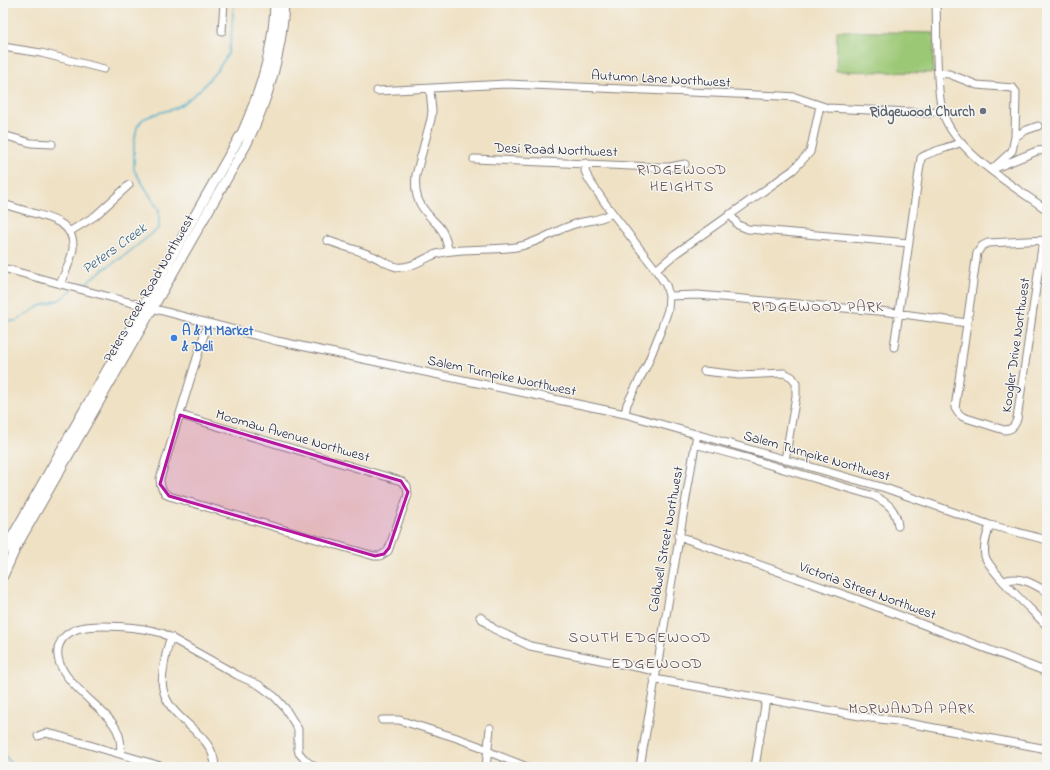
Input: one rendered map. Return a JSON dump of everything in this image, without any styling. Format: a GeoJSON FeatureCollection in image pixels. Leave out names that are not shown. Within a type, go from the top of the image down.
{"type":"FeatureCollection","features":[{"type":"Feature","properties":{"kind":"main road","name":"Peters Creek Road Northwest"},"geometry":{"type":"LineString","coordinates":[[3,552],[243,131],[254,106],[266,70],[273,29],[275,3]]}},
{"type":"Feature","properties":{"kind":"main road","name":"Peters Creek Road Northwest"},"geometry":{"type":"LineString","coordinates":[[3,576],[17,545],[255,127],[268,95],[276,65],[281,39],[284,3]]}},
{"type":"Feature","properties":{"kind":"street"},"geometry":{"type":"LineString","coordinates":[[222,31],[224,3]]}},
{"type":"Feature","properties":{"kind":"street"},"geometry":{"type":"LineString","coordinates":[[936,3],[938,73],[942,109],[947,122],[961,142],[991,170],[1047,210]]}},
{"type":"Feature","properties":{"kind":"street"},"geometry":{"type":"LineString","coordinates":[[3,47],[41,53],[104,69]]}},
{"type":"Feature","properties":{"kind":"street"},"geometry":{"type":"LineString","coordinates":[[938,73],[949,74],[977,85],[1014,88],[1016,92],[1015,137],[1012,151],[991,170]]}},
{"type":"Feature","properties":{"kind":"street","name":"Autumn Lane Northwest"},"geometry":{"type":"LineString","coordinates":[[377,92],[506,84],[550,85],[781,96],[801,99],[820,106],[846,109],[929,113],[942,109]]}},
{"type":"Feature","properties":{"kind":"street"},"geometry":{"type":"LineString","coordinates":[[430,89],[432,111],[431,120],[416,175],[416,194],[424,211],[444,234],[449,251]]}},
{"type":"Feature","properties":{"kind":"street"},"geometry":{"type":"LineString","coordinates":[[656,270],[675,254],[793,170],[807,156],[812,146],[820,106]]}},
{"type":"Feature","properties":{"kind":"street"},"geometry":{"type":"LineString","coordinates":[[1015,137],[1024,131],[1038,126]]}},
{"type":"Feature","properties":{"kind":"street"},"geometry":{"type":"LineString","coordinates":[[3,135],[31,143],[52,144]]}},
{"type":"Feature","properties":{"kind":"street"},"geometry":{"type":"LineString","coordinates":[[894,347],[921,158],[925,154],[942,150],[961,142]]}},
{"type":"Feature","properties":{"kind":"street"},"geometry":{"type":"LineString","coordinates":[[991,170],[1037,151],[1047,150]]}},
{"type":"Feature","properties":{"kind":"street","name":"Desi Road Northwest"},"geometry":{"type":"LineString","coordinates":[[474,159],[659,167],[670,167],[685,164]]}},
{"type":"Feature","properties":{"kind":"street"},"geometry":{"type":"LineString","coordinates":[[586,164],[586,175],[612,213],[656,270],[666,285],[670,296],[668,310],[661,330],[625,414]]}},
{"type":"Feature","properties":{"kind":"street"},"geometry":{"type":"LineString","coordinates":[[69,232],[95,216],[128,185]]}},
{"type":"Feature","properties":{"kind":"street"},"geometry":{"type":"LineString","coordinates":[[3,204],[54,219],[63,224],[69,232],[72,238],[72,250],[62,285]]}},
{"type":"Feature","properties":{"kind":"street"},"geometry":{"type":"LineString","coordinates":[[327,240],[368,254],[385,263],[398,267],[409,266],[433,255],[449,251],[491,250],[522,246],[534,242],[562,228],[601,219],[612,213]]}},
{"type":"Feature","properties":{"kind":"street"},"geometry":{"type":"LineString","coordinates":[[730,214],[738,225],[748,228],[909,242]]}},
{"type":"Feature","properties":{"kind":"street"},"geometry":{"type":"LineString","coordinates":[[670,296],[698,295],[899,313],[967,323],[977,253],[982,246],[988,243],[1045,240]]}},
{"type":"Feature","properties":{"kind":"street","name":"Koogler Drive Northwest"},"geometry":{"type":"LineString","coordinates":[[967,323],[955,408],[963,417],[1008,430],[1014,427],[1018,419],[1045,240]]}},
{"type":"Feature","properties":{"kind":"street","name":"Salem Turnpike Northwest"},"geometry":{"type":"LineString","coordinates":[[3,268],[62,285],[144,305],[277,341],[625,414],[900,493],[990,525],[1047,540]]}},
{"type":"Feature","properties":{"kind":"street"},"geometry":{"type":"LineString","coordinates":[[180,415],[208,323]]}},
{"type":"Feature","properties":{"kind":"street"},"geometry":{"type":"LineString","coordinates":[[704,371],[739,375],[781,373],[792,377],[797,387],[785,460]]}},
{"type":"Feature","properties":{"kind":"street","name":"Moomaw Avenue Northwest"},"geometry":{"type":"LineString","coordinates":[[180,415],[399,480],[407,486],[408,492],[388,551],[384,554],[376,556],[348,549],[169,496],[162,489],[160,479],[180,415]]}},
{"type":"Feature","properties":{"kind":"street","name":"Caldwell Street Northwest"},"geometry":{"type":"LineString","coordinates":[[640,767],[678,536],[697,434]]}},
{"type":"Feature","properties":{"kind":"street"},"geometry":{"type":"LineString","coordinates":[[695,444],[874,496],[884,501],[891,507],[895,514],[898,526]]}},
{"type":"Feature","properties":{"kind":"street"},"geometry":{"type":"LineString","coordinates":[[990,525],[985,541],[985,554],[988,563],[1047,626]]}},
{"type":"Feature","properties":{"kind":"street","name":"Victoria Street Northwest"},"geometry":{"type":"LineString","coordinates":[[678,536],[859,600],[1047,672]]}},
{"type":"Feature","properties":{"kind":"street"},"geometry":{"type":"LineString","coordinates":[[1004,581],[1009,579],[1017,579],[1034,584],[1047,592]]}},
{"type":"Feature","properties":{"kind":"street"},"geometry":{"type":"LineString","coordinates":[[480,617],[494,629],[530,646],[656,671]]}},
{"type":"Feature","properties":{"kind":"street"},"geometry":{"type":"LineString","coordinates":[[120,754],[120,738],[113,723],[67,676],[60,666],[58,656],[62,640],[68,633],[89,626],[134,628],[155,631],[171,637],[237,675],[259,685],[271,694],[288,713],[298,729],[299,753],[306,761],[316,767]]}},
{"type":"Feature","properties":{"kind":"street"},"geometry":{"type":"LineString","coordinates":[[171,637],[167,649],[162,677],[165,698],[172,709],[208,744],[214,757],[215,767]]}},
{"type":"Feature","properties":{"kind":"street"},"geometry":{"type":"LineString","coordinates":[[654,679],[897,721],[1047,749]]}},
{"type":"Feature","properties":{"kind":"street"},"geometry":{"type":"LineString","coordinates":[[755,767],[766,699]]}},
{"type":"Feature","properties":{"kind":"street"},"geometry":{"type":"LineString","coordinates":[[382,720],[399,720],[479,746],[527,767]]}},
{"type":"Feature","properties":{"kind":"street"},"geometry":{"type":"LineString","coordinates":[[486,767],[490,728]]}},
{"type":"Feature","properties":{"kind":"street"},"geometry":{"type":"LineString","coordinates":[[38,736],[50,734],[164,767]]}},
{"type":"Feature","properties":{"kind":"highlighted area"},"geometry":{"type":"Polygon","coordinates":[[[180,415],[401,481],[408,492],[389,548],[384,554],[375,556],[169,496],[160,484],[180,415]]]}},
{"type":"Feature","properties":{"kind":"green space"},"geometry":{"type":"Polygon","coordinates":[[[837,31],[934,33],[933,73],[836,71],[837,31]]]}},
{"type":"Feature","properties":{"kind":"waterway","name":"Peters Creek"},"geometry":{"type":"LineString","coordinates":[[79,286],[89,281],[124,256],[159,228],[159,210],[134,170],[134,143],[137,127],[143,119],[173,109],[184,103],[202,88],[218,69],[228,54],[231,39],[234,3]]}},
{"type":"Feature","properties":{"kind":"waterway","name":"Peters Creek"},"geometry":{"type":"LineString","coordinates":[[3,321],[17,321],[38,307],[59,300],[72,290]]}},
{"type":"Feature","properties":{"kind":"waterway","name":"Peters Creek"},"geometry":{"type":"LineString","coordinates":[[3,752],[13,767]]}},
{"type":"Feature","properties":{"kind":"place","name":"Ridgewood Church"},"geometry":{"type":"Point","coordinates":[983,111]}},
{"type":"Feature","properties":{"kind":"place","name":"A & M Market & Deli"},"geometry":{"type":"Point","coordinates":[174,338]}},
{"type":"Feature","properties":{"kind":"district","name":"RIDGEWOOD HEIGHTS"},"geometry":{"type":"Point","coordinates":[682,178]}},
{"type":"Feature","properties":{"kind":"district","name":"RIDGEWOOD PARK"},"geometry":{"type":"Point","coordinates":[818,306]}},
{"type":"Feature","properties":{"kind":"district","name":"SOUTH EDGEWOOD"},"geometry":{"type":"Point","coordinates":[640,637]}},
{"type":"Feature","properties":{"kind":"district","name":"EDGEWOOD"},"geometry":{"type":"Point","coordinates":[657,662]}},
{"type":"Feature","properties":{"kind":"district","name":"MORWANDA PARK"},"geometry":{"type":"Point","coordinates":[912,708]}}]}
